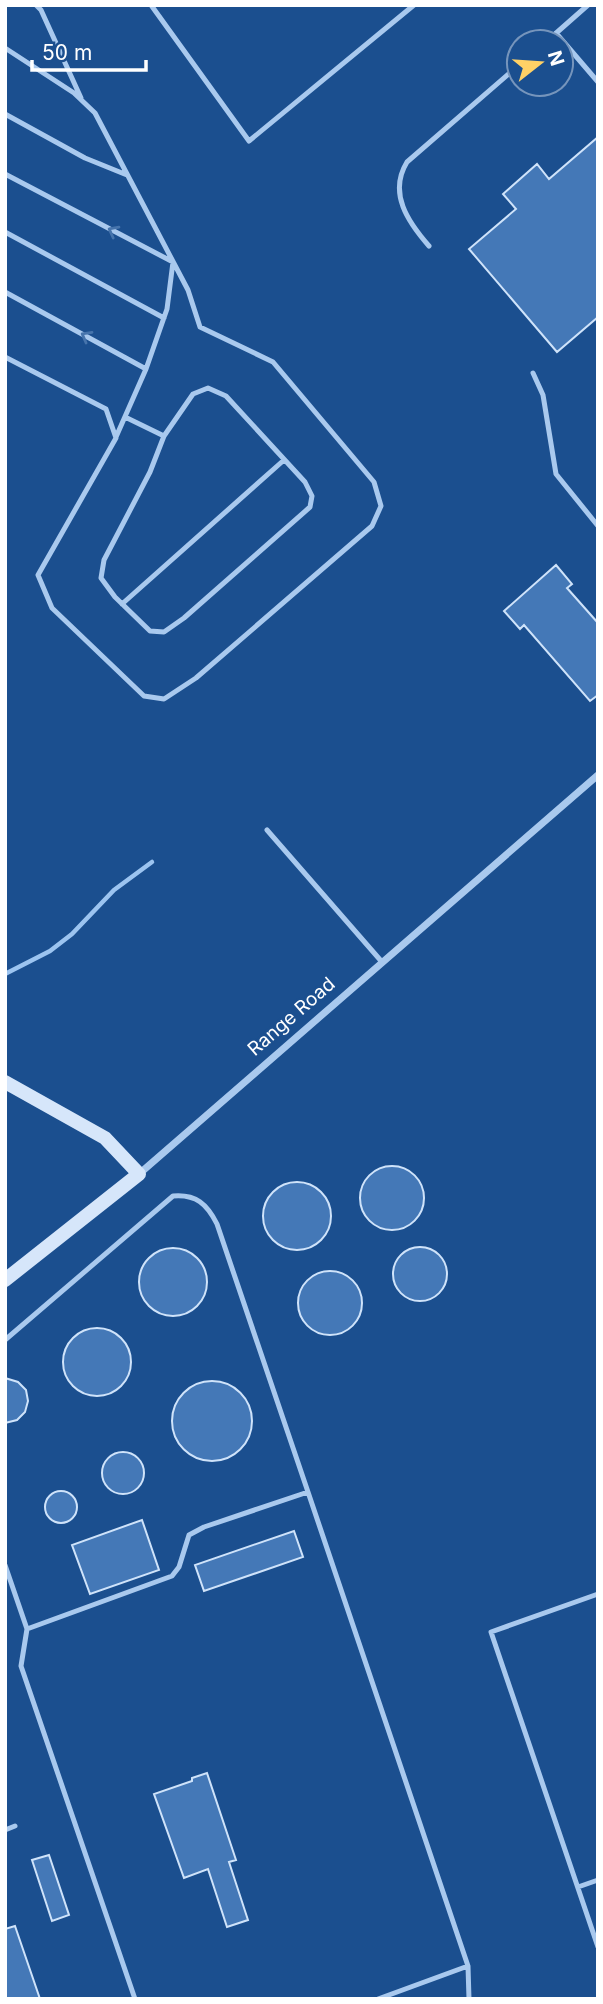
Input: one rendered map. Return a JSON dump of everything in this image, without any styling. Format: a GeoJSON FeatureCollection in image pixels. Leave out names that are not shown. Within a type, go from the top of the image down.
{"type":"FeatureCollection","features":[{"type":"Feature","properties":{"kind":"street","name":"Range Road"},"geometry":{"type":"LineString","coordinates":[[5,1280],[138,1174],[598,775]]}},
{"type":"Feature","properties":{"kind":"street"},"geometry":{"type":"LineString","coordinates":[[5,1082],[105,1138],[138,1174]]}},
{"type":"Feature","properties":{"kind":"lane"},"geometry":{"type":"LineString","coordinates":[[36,5],[41,10],[82,100]]}},
{"type":"Feature","properties":{"kind":"lane"},"geometry":{"type":"LineString","coordinates":[[151,5],[249,141],[414,5]]}},
{"type":"Feature","properties":{"kind":"lane"},"geometry":{"type":"LineString","coordinates":[[562,28],[588,5]]}},
{"type":"Feature","properties":{"kind":"lane"},"geometry":{"type":"LineString","coordinates":[[5,48],[74,93],[95,113],[188,290],[200,327],[274,362],[374,482],[381,506],[372,526],[196,678],[164,699],[144,696],[52,608],[37,575],[116,438],[146,369],[164,318],[173,262]]}},
{"type":"Feature","properties":{"kind":"lane"},"geometry":{"type":"LineString","coordinates":[[575,55],[598,82]]}},
{"type":"Feature","properties":{"kind":"lane"},"geometry":{"type":"LineString","coordinates":[[429,246],[413,227],[400,201],[398,184],[402,170],[407,162],[505,77]]}},
{"type":"Feature","properties":{"kind":"lane"},"geometry":{"type":"LineString","coordinates":[[5,114],[85,158],[128,176]]}},
{"type":"Feature","properties":{"kind":"lane"},"geometry":{"type":"LineString","coordinates":[[5,174],[173,262]]}},
{"type":"Feature","properties":{"kind":"lane"},"geometry":{"type":"LineString","coordinates":[[5,232],[164,318]]}},
{"type":"Feature","properties":{"kind":"lane"},"geometry":{"type":"LineString","coordinates":[[5,292],[146,369]]}},
{"type":"Feature","properties":{"kind":"lane"},"geometry":{"type":"LineString","coordinates":[[5,357],[106,409],[116,438]]}},
{"type":"Feature","properties":{"kind":"lane"},"geometry":{"type":"LineString","coordinates":[[533,373],[543,396],[556,474],[598,526]]}},
{"type":"Feature","properties":{"kind":"lane"},"geometry":{"type":"LineString","coordinates":[[208,388],[226,396],[284,460],[305,482],[312,495],[310,508],[184,618],[164,632],[150,631],[122,604],[101,578],[104,560],[150,472],[164,436],[193,394],[208,388]]}},
{"type":"Feature","properties":{"kind":"lane"},"geometry":{"type":"LineString","coordinates":[[125,416],[164,436]]}},
{"type":"Feature","properties":{"kind":"lane"},"geometry":{"type":"LineString","coordinates":[[122,604],[284,460]]}},
{"type":"Feature","properties":{"kind":"lane"},"geometry":{"type":"LineString","coordinates":[[267,830],[382,962]]}},
{"type":"Feature","properties":{"kind":"lane"},"geometry":{"type":"LineString","coordinates":[[5,1340],[173,1196],[188,1195],[201,1200],[210,1210],[217,1224],[468,1966],[468,1999]]}},
{"type":"Feature","properties":{"kind":"lane"},"geometry":{"type":"LineString","coordinates":[[27,1629],[172,1576],[180,1567],[189,1535],[204,1527],[308,1492]]}},
{"type":"Feature","properties":{"kind":"lane"},"geometry":{"type":"LineString","coordinates":[[5,1564],[27,1629],[21,1666],[135,1999]]}},
{"type":"Feature","properties":{"kind":"lane"},"geometry":{"type":"LineString","coordinates":[[598,1594],[491,1632],[598,1947]]}},
{"type":"Feature","properties":{"kind":"lane"},"geometry":{"type":"LineString","coordinates":[[5,1830],[15,1826]]}},
{"type":"Feature","properties":{"kind":"lane"},"geometry":{"type":"LineString","coordinates":[[578,1887],[598,1880]]}},
{"type":"Feature","properties":{"kind":"lane"},"geometry":{"type":"LineString","coordinates":[[378,1999],[468,1966]]}},
{"type":"Feature","properties":{"kind":"building"},"geometry":{"type":"Polygon","coordinates":[[[598,137],[598,317],[557,352],[469,249],[516,209],[503,194],[537,164],[549,179],[598,137]]]}},
{"type":"Feature","properties":{"kind":"building"},"geometry":{"type":"Polygon","coordinates":[[[556,565],[572,584],[567,588],[598,623],[598,695],[590,701],[524,625],[520,629],[504,611],[556,565]]]}},
{"type":"Feature","properties":{"kind":"building"},"geometry":{"type":"Polygon","coordinates":[[[386,1166],[398,1166],[415,1175],[422,1186],[422,1210],[415,1221],[398,1230],[386,1230],[374,1225],[365,1216],[360,1204],[360,1192],[365,1180],[374,1171],[386,1166]]]}},
{"type":"Feature","properties":{"kind":"building"},"geometry":{"type":"Polygon","coordinates":[[[297,1182],[310,1185],[321,1192],[328,1203],[331,1216],[328,1229],[321,1240],[310,1247],[297,1250],[284,1247],[273,1240],[266,1229],[263,1216],[266,1203],[273,1192],[284,1185],[297,1182]]]}},
{"type":"Feature","properties":{"kind":"building"},"geometry":{"type":"Polygon","coordinates":[[[420,1247],[439,1255],[447,1274],[439,1293],[420,1301],[401,1293],[393,1274],[401,1255],[420,1247]]]}},
{"type":"Feature","properties":{"kind":"building"},"geometry":{"type":"Polygon","coordinates":[[[173,1248],[186,1251],[197,1258],[204,1269],[207,1282],[204,1295],[197,1306],[186,1313],[173,1316],[160,1313],[149,1306],[142,1295],[139,1282],[142,1269],[149,1258],[160,1251],[173,1248]]]}},
{"type":"Feature","properties":{"kind":"building"},"geometry":{"type":"Polygon","coordinates":[[[324,1271],[336,1271],[353,1280],[360,1291],[360,1315],[353,1326],[336,1335],[324,1335],[312,1330],[303,1321],[298,1309],[298,1297],[303,1285],[312,1276],[324,1271]]]}},
{"type":"Feature","properties":{"kind":"building"},"geometry":{"type":"Polygon","coordinates":[[[97,1328],[110,1331],[121,1338],[128,1349],[131,1362],[128,1375],[121,1386],[110,1393],[97,1396],[84,1393],[73,1386],[66,1375],[63,1362],[66,1349],[73,1338],[84,1331],[97,1328]]]}},
{"type":"Feature","properties":{"kind":"building"},"geometry":{"type":"Polygon","coordinates":[[[5,1378],[18,1382],[26,1390],[28,1401],[25,1412],[17,1420],[5,1423],[5,1378]]]}},
{"type":"Feature","properties":{"kind":"building"},"geometry":{"type":"Polygon","coordinates":[[[212,1381],[227,1384],[240,1393],[249,1406],[252,1421],[249,1436],[240,1449],[227,1458],[212,1461],[197,1458],[184,1449],[175,1436],[172,1421],[175,1406],[184,1393],[197,1384],[212,1381]]]}},
{"type":"Feature","properties":{"kind":"building"},"geometry":{"type":"Polygon","coordinates":[[[123,1452],[138,1458],[144,1473],[138,1488],[123,1494],[108,1488],[102,1473],[108,1458],[123,1452]]]}},
{"type":"Feature","properties":{"kind":"building"},"geometry":{"type":"Polygon","coordinates":[[[61,1491],[73,1495],[77,1507],[73,1519],[61,1523],[49,1519],[45,1507],[49,1495],[61,1491]]]}},
{"type":"Feature","properties":{"kind":"building"},"geometry":{"type":"Polygon","coordinates":[[[142,1520],[159,1570],[90,1594],[72,1545],[142,1520]]]}},
{"type":"Feature","properties":{"kind":"building"},"geometry":{"type":"Polygon","coordinates":[[[294,1531],[303,1557],[204,1591],[195,1565],[294,1531]]]}},
{"type":"Feature","properties":{"kind":"building"},"geometry":{"type":"Polygon","coordinates":[[[207,1773],[236,1860],[229,1862],[248,1920],[227,1927],[208,1869],[184,1878],[154,1794],[207,1773]]]}},
{"type":"Feature","properties":{"kind":"building"},"geometry":{"type":"Polygon","coordinates":[[[49,1855],[69,1915],[52,1921],[32,1860],[49,1855]]]}},
{"type":"Feature","properties":{"kind":"building"},"geometry":{"type":"Polygon","coordinates":[[[15,1926],[40,1999],[5,1999],[5,1929],[15,1926]]]}},
{"type":"Feature","properties":{"kind":"waterway"},"geometry":{"type":"LineString","coordinates":[[5,974],[50,951],[72,934],[114,890],[152,862]]}}]}
